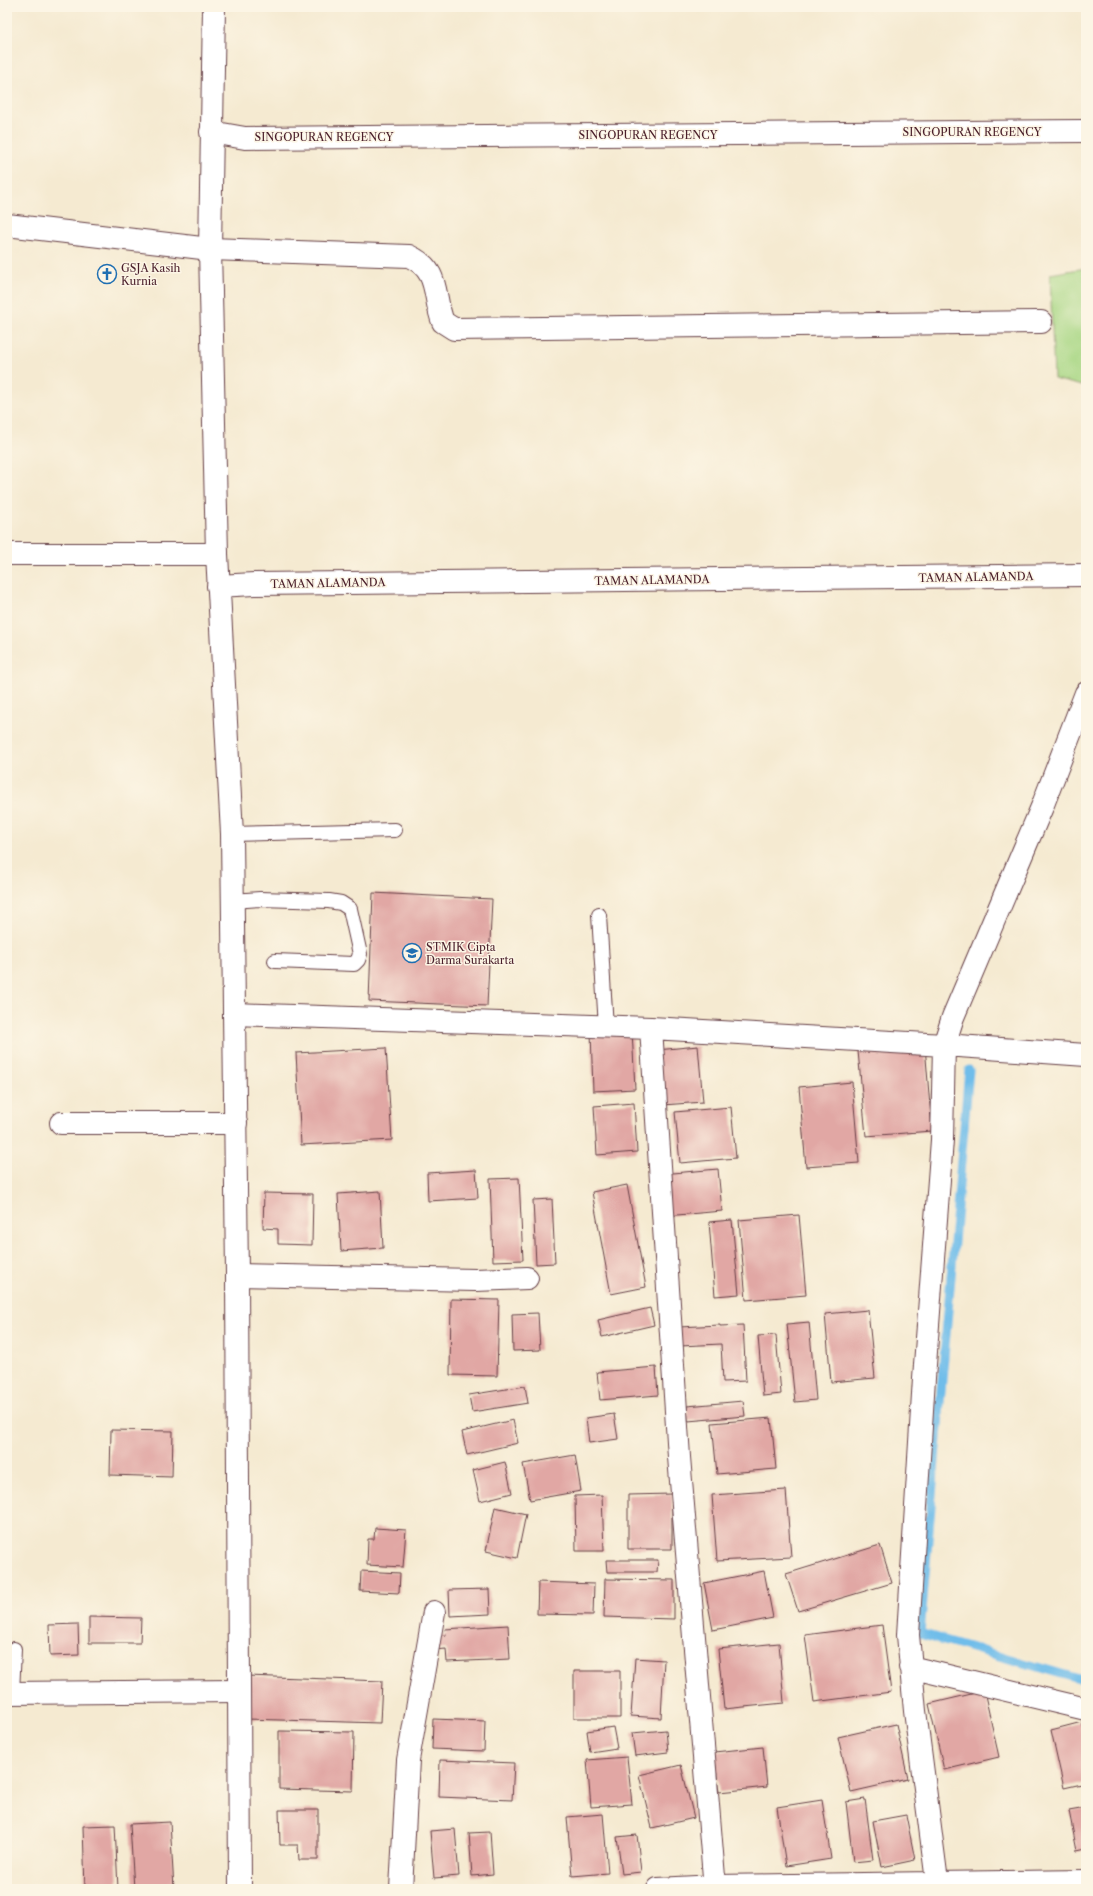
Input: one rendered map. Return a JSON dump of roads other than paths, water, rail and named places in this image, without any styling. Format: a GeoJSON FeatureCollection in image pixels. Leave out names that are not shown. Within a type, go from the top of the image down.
{"type":"FeatureCollection","features":[{"type":"Feature","properties":{"kind":"street"},"geometry":{"type":"LineString","coordinates":[[214,7],[210,249],[218,586],[232,834],[236,1123],[240,1889]]}},
{"type":"Feature","properties":{"kind":"street","name":"SINGOPURAN REGENCY"},"geometry":{"type":"LineString","coordinates":[[211,132],[245,138],[1086,131]]}},
{"type":"Feature","properties":{"kind":"street"},"geometry":{"type":"LineString","coordinates":[[7,225],[210,249],[409,256],[419,260],[428,268],[443,322],[454,329],[1041,322]]}},
{"type":"Feature","properties":{"kind":"street"},"geometry":{"type":"LineString","coordinates":[[7,554],[217,554]]}},
{"type":"Feature","properties":{"kind":"street","name":"TAMAN ALAMANDA"},"geometry":{"type":"LineString","coordinates":[[218,586],[270,584],[1086,576]]}},
{"type":"Feature","properties":{"kind":"street"},"geometry":{"type":"LineString","coordinates":[[938,1886],[910,1667],[908,1635],[913,1539],[942,1140],[944,1045],[953,1017],[1042,807],[1086,693]]}},
{"type":"Feature","properties":{"kind":"street"},"geometry":{"type":"LineString","coordinates":[[234,1014],[651,1028],[1086,1055]]}},
{"type":"Feature","properties":{"kind":"street"},"geometry":{"type":"LineString","coordinates":[[651,1028],[679,1449],[715,1888]]}},
{"type":"Feature","properties":{"kind":"street"},"geometry":{"type":"LineString","coordinates":[[61,1123],[236,1123]]}},
{"type":"Feature","properties":{"kind":"street"},"geometry":{"type":"LineString","coordinates":[[237,1275],[475,1280],[527,1278]]}},
{"type":"Feature","properties":{"kind":"street"},"geometry":{"type":"LineString","coordinates":[[401,1889],[408,1760],[434,1612]]}},
{"type":"Feature","properties":{"kind":"street"},"geometry":{"type":"LineString","coordinates":[[910,1667],[1086,1709]]}},
{"type":"Feature","properties":{"kind":"street"},"geometry":{"type":"LineString","coordinates":[[10,1693],[238,1691]]}},
{"type":"Feature","properties":{"kind":"street"},"geometry":{"type":"LineString","coordinates":[[658,1889],[938,1886],[1086,1881]]}},
{"type":"Feature","properties":{"kind":"lane"},"geometry":{"type":"LineString","coordinates":[[232,834],[395,830]]}},
{"type":"Feature","properties":{"kind":"lane"},"geometry":{"type":"LineString","coordinates":[[233,901],[260,899],[329,901],[340,903],[350,909],[360,954],[358,960],[354,964],[276,961]]}},
{"type":"Feature","properties":{"kind":"lane"},"geometry":{"type":"LineString","coordinates":[[599,915],[606,1027]]}},
{"type":"Feature","properties":{"kind":"lane"},"geometry":{"type":"LineString","coordinates":[[10,1693],[14,1649]]}},
{"type":"Feature","properties":{"kind":"waterway"},"geometry":{"type":"LineString","coordinates":[[969,1070],[920,1633],[1086,1681]]}},
{"type":"Feature","properties":{"kind":"place","name":"GSJA Kasih Kurnia"},"geometry":{"type":"Point","coordinates":[107,274]}},
{"type":"Feature","properties":{"kind":"place","name":"STMIK Cipta Darma Surakarta"},"geometry":{"type":"Point","coordinates":[412,953]}}]}
